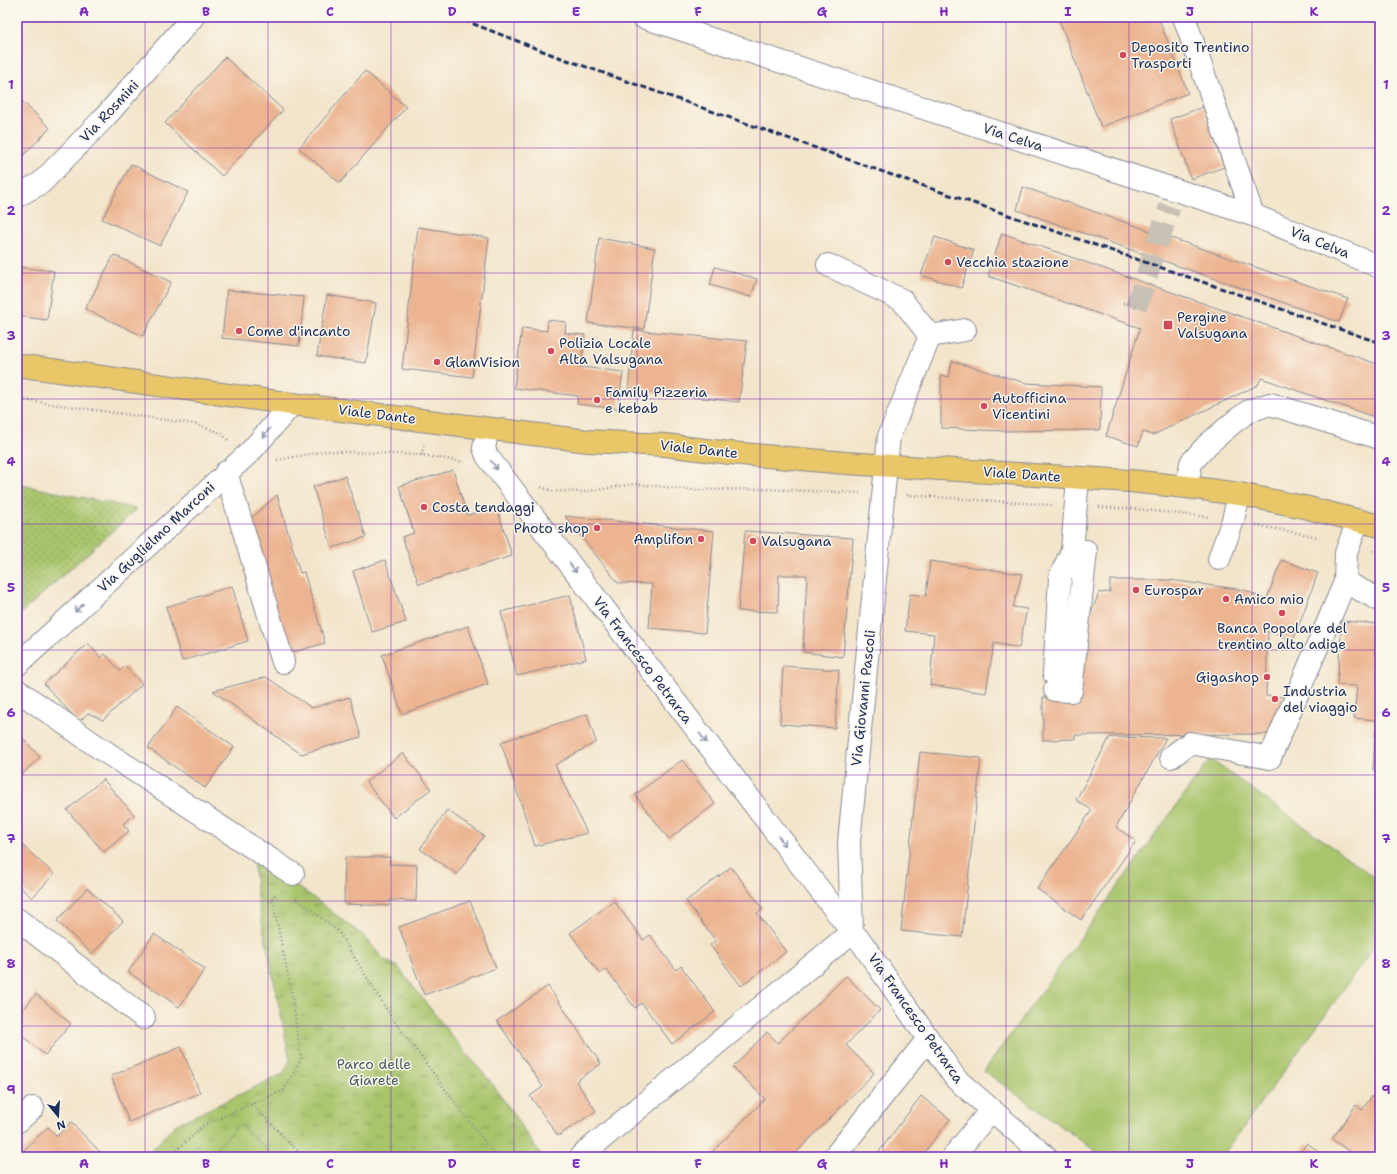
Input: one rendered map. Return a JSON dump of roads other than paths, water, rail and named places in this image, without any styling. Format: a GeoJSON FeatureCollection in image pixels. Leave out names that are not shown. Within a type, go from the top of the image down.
{"type":"FeatureCollection","features":[{"type":"Feature","properties":{"kind":"main road","name":"Viale Dante"},"geometry":{"type":"LineString","coordinates":[[17,365],[292,404],[588,442],[664,445],[730,453],[1130,481],[1187,487],[1239,494],[1304,507],[1380,526]]}},
{"type":"Feature","properties":{"kind":"street","name":"Via Rosmini"},"geometry":{"type":"LineString","coordinates":[[17,196],[41,183],[105,117],[194,17]]}},
{"type":"Feature","properties":{"kind":"street","name":"Via Celva"},"geometry":{"type":"LineString","coordinates":[[643,17],[1173,198],[1253,215],[1380,267]]}},
{"type":"Feature","properties":{"kind":"street"},"geometry":{"type":"LineString","coordinates":[[1184,17],[1253,215]]}},
{"type":"Feature","properties":{"kind":"street"},"geometry":{"type":"LineString","coordinates":[[828,265],[902,300],[930,336],[965,330]]}},
{"type":"Feature","properties":{"kind":"street","name":"Via Giovanni Pascoli"},"geometry":{"type":"LineString","coordinates":[[852,932],[849,842],[889,436],[930,336]]}},
{"type":"Feature","properties":{"kind":"street","name":"Via Guglielmo Marconi"},"geometry":{"type":"LineString","coordinates":[[17,666],[226,472],[250,452],[292,404]]}},
{"type":"Feature","properties":{"kind":"street"},"geometry":{"type":"LineString","coordinates":[[1187,487],[1191,463],[1207,445],[1235,421],[1250,411],[1270,404],[1380,438]]}},
{"type":"Feature","properties":{"kind":"street","name":"Via Francesco Petrarca"},"geometry":{"type":"LineString","coordinates":[[488,429],[484,448],[487,456],[852,932],[862,943],[956,1079],[1046,1157]]}},
{"type":"Feature","properties":{"kind":"street"},"geometry":{"type":"LineString","coordinates":[[226,472],[283,662]]}},
{"type":"Feature","properties":{"kind":"street"},"geometry":{"type":"LineString","coordinates":[[1054,682],[1071,690],[1086,551],[1072,551],[1077,506],[1078,478]]}},
{"type":"Feature","properties":{"kind":"street"},"geometry":{"type":"LineString","coordinates":[[1219,559],[1239,494]]}},
{"type":"Feature","properties":{"kind":"street"},"geometry":{"type":"LineString","coordinates":[[1171,757],[1190,743],[1270,758],[1345,582],[1346,553],[1358,520]]}},
{"type":"Feature","properties":{"kind":"street"},"geometry":{"type":"LineString","coordinates":[[1345,582],[1380,600]]}},
{"type":"Feature","properties":{"kind":"street"},"geometry":{"type":"LineString","coordinates":[[17,690],[292,884]]}},
{"type":"Feature","properties":{"kind":"street"},"geometry":{"type":"LineString","coordinates":[[816,885],[850,880]]}},
{"type":"Feature","properties":{"kind":"street"},"geometry":{"type":"LineString","coordinates":[[17,919],[144,1018]]}},
{"type":"Feature","properties":{"kind":"street"},"geometry":{"type":"LineString","coordinates":[[582,1155],[852,932]]}},
{"type":"Feature","properties":{"kind":"street"},"geometry":{"type":"LineString","coordinates":[[834,1157],[928,1040]]}},
{"type":"Feature","properties":{"kind":"street"},"geometry":{"type":"LineString","coordinates":[[953,1157],[991,1110]]}},
{"type":"Feature","properties":{"kind":"tunnel"},"geometry":{"type":"LineString","coordinates":[[1136,307],[1170,206]]}},
{"type":"Feature","properties":{"kind":"railway"},"geometry":{"type":"LineString","coordinates":[[456,17],[553,55],[889,174],[1380,343]]}},
{"type":"Feature","properties":{"kind":"place","name":"Deposito Trentino Trasporti"},"geometry":{"type":"Point","coordinates":[1123,55]}},
{"type":"Feature","properties":{"kind":"place","name":"Vecchia stazione"},"geometry":{"type":"Point","coordinates":[948,262]}},
{"type":"Feature","properties":{"kind":"place","name":"Pergine Valsugana"},"geometry":{"type":"Point","coordinates":[1168,325]}},
{"type":"Feature","properties":{"kind":"place","name":"Come d'incanto"},"geometry":{"type":"Point","coordinates":[239,331]}},
{"type":"Feature","properties":{"kind":"place","name":"Polizia Locale Alta Valsugana"},"geometry":{"type":"Point","coordinates":[551,351]}},
{"type":"Feature","properties":{"kind":"place","name":"GlamVision"},"geometry":{"type":"Point","coordinates":[437,362]}},
{"type":"Feature","properties":{"kind":"place","name":"Family Pizzeria e kebab"},"geometry":{"type":"Point","coordinates":[597,400]}},
{"type":"Feature","properties":{"kind":"place","name":"Autofficina Vicentini"},"geometry":{"type":"Point","coordinates":[984,406]}},
{"type":"Feature","properties":{"kind":"place","name":"Costa tendaggi"},"geometry":{"type":"Point","coordinates":[424,507]}},
{"type":"Feature","properties":{"kind":"place","name":"Photo shop"},"geometry":{"type":"Point","coordinates":[597,528]}},
{"type":"Feature","properties":{"kind":"place","name":"Amplifon"},"geometry":{"type":"Point","coordinates":[701,539]}},
{"type":"Feature","properties":{"kind":"place","name":"Valsugana"},"geometry":{"type":"Point","coordinates":[753,541]}},
{"type":"Feature","properties":{"kind":"place","name":"Eurospar"},"geometry":{"type":"Point","coordinates":[1136,590]}},
{"type":"Feature","properties":{"kind":"place","name":"Amico mio"},"geometry":{"type":"Point","coordinates":[1226,599]}},
{"type":"Feature","properties":{"kind":"place","name":"Banca Popolare del trentino alto adige"},"geometry":{"type":"Point","coordinates":[1282,613]}},
{"type":"Feature","properties":{"kind":"place","name":"Gigashop"},"geometry":{"type":"Point","coordinates":[1267,677]}},
{"type":"Feature","properties":{"kind":"place","name":"Industria del viaggio"},"geometry":{"type":"Point","coordinates":[1275,699]}},
{"type":"Feature","properties":{"kind":"park label","name":"Parco delle Giarete"},"geometry":{"type":"Point","coordinates":[374,1072]}}]}
